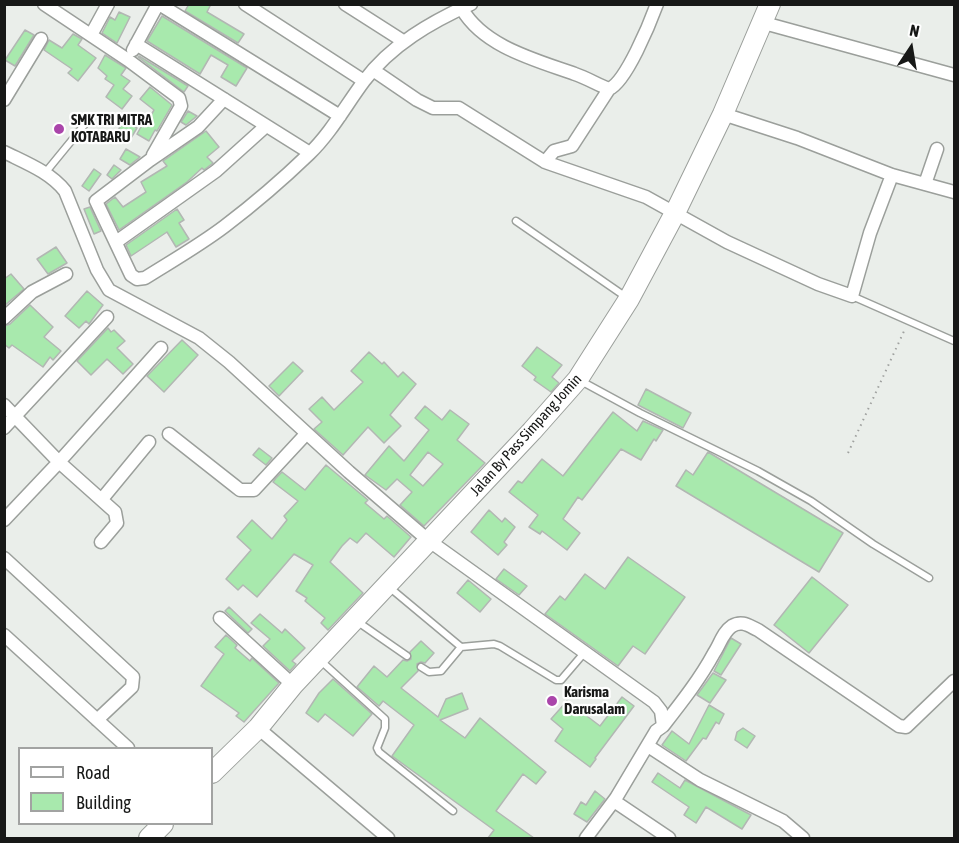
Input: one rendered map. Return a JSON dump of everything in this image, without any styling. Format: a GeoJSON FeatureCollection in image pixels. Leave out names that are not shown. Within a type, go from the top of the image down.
{"type":"FeatureCollection","features":[{"type":"Feature","properties":{"kind":"highway","name":"Jalan By Pass Simpang Jomin"},"geometry":{"type":"LineString","coordinates":[[213,772],[258,728],[292,684],[532,431],[578,379],[629,299],[675,213],[723,114],[767,14]]}},
{"type":"Feature","properties":{"kind":"highway"},"geometry":{"type":"LineString","coordinates":[[149,838],[162,825]]}},
{"type":"Feature","properties":{"kind":"street"},"geometry":{"type":"LineString","coordinates":[[91,35],[108,4]]}},
{"type":"Feature","properties":{"kind":"street"},"geometry":{"type":"LineString","coordinates":[[128,60],[158,4],[340,116]]}},
{"type":"Feature","properties":{"kind":"street"},"geometry":{"type":"LineString","coordinates":[[245,4],[364,81]]}},
{"type":"Feature","properties":{"kind":"street"},"geometry":{"type":"LineString","coordinates":[[345,4],[403,41]]}},
{"type":"Feature","properties":{"kind":"street"},"geometry":{"type":"LineString","coordinates":[[441,4],[462,8]]}},
{"type":"Feature","properties":{"kind":"street"},"geometry":{"type":"LineString","coordinates":[[545,162],[554,151],[572,146],[609,89],[617,85],[633,57],[657,4]]}},
{"type":"Feature","properties":{"kind":"street"},"geometry":{"type":"LineString","coordinates":[[51,7],[128,60],[181,101],[181,106],[150,159]]}},
{"type":"Feature","properties":{"kind":"street"},"geometry":{"type":"LineString","coordinates":[[224,99],[198,127],[150,159],[96,201],[131,275],[137,279],[145,279],[224,227],[310,153],[340,116],[364,81],[403,41],[462,8]]}},
{"type":"Feature","properties":{"kind":"street"},"geometry":{"type":"LineString","coordinates":[[462,8],[466,16],[478,28],[515,52],[576,74],[609,89]]}},
{"type":"Feature","properties":{"kind":"street"},"geometry":{"type":"LineString","coordinates":[[767,14],[954,75]]}},
{"type":"Feature","properties":{"kind":"street"},"geometry":{"type":"LineString","coordinates":[[4,100],[41,39]]}},
{"type":"Feature","properties":{"kind":"street"},"geometry":{"type":"LineString","coordinates":[[136,44],[310,153]]}},
{"type":"Feature","properties":{"kind":"street"},"geometry":{"type":"LineString","coordinates":[[374,70],[417,100],[433,108],[459,108],[545,162],[646,197],[728,242],[818,284],[852,296],[891,175]]}},
{"type":"Feature","properties":{"kind":"street"},"geometry":{"type":"LineString","coordinates":[[723,114],[797,138],[891,175],[954,192]]}},
{"type":"Feature","properties":{"kind":"street"},"geometry":{"type":"LineString","coordinates":[[116,242],[216,171],[266,126]]}},
{"type":"Feature","properties":{"kind":"street"},"geometry":{"type":"LineString","coordinates":[[925,184],[937,149]]}},
{"type":"Feature","properties":{"kind":"street"},"geometry":{"type":"LineString","coordinates":[[4,152],[45,173],[58,182],[65,191],[97,270],[109,290],[199,338],[229,362],[306,434],[428,540],[654,702],[661,711],[663,726]]}},
{"type":"Feature","properties":{"kind":"street"},"geometry":{"type":"LineString","coordinates":[[4,318],[32,292],[66,274]]}},
{"type":"Feature","properties":{"kind":"street"},"geometry":{"type":"LineString","coordinates":[[4,429],[107,317]]}},
{"type":"Feature","properties":{"kind":"street"},"geometry":{"type":"LineString","coordinates":[[4,520],[60,462],[161,348]]}},
{"type":"Feature","properties":{"kind":"street"},"geometry":{"type":"LineString","coordinates":[[4,405],[60,462],[115,512],[117,523],[101,542]]}},
{"type":"Feature","properties":{"kind":"street"},"geometry":{"type":"LineString","coordinates":[[170,434],[240,490],[247,491],[254,490],[306,434]]}},
{"type":"Feature","properties":{"kind":"street"},"geometry":{"type":"LineString","coordinates":[[102,499],[149,442]]}},
{"type":"Feature","properties":{"kind":"street"},"geometry":{"type":"LineString","coordinates":[[4,558],[133,677],[132,687],[97,720]]}},
{"type":"Feature","properties":{"kind":"street"},"geometry":{"type":"LineString","coordinates":[[220,618],[292,684]]}},
{"type":"Feature","properties":{"kind":"street"},"geometry":{"type":"LineString","coordinates":[[586,838],[614,801],[656,731],[663,726],[686,696],[715,653],[722,637],[739,623],[758,630],[899,726],[906,727],[954,681]]}},
{"type":"Feature","properties":{"kind":"street"},"geometry":{"type":"LineString","coordinates":[[4,635],[127,747]]}},
{"type":"Feature","properties":{"kind":"street"},"geometry":{"type":"LineString","coordinates":[[258,728],[386,838]]}},
{"type":"Feature","properties":{"kind":"street"},"geometry":{"type":"LineString","coordinates":[[648,746],[700,780],[783,821],[803,838]]}},
{"type":"Feature","properties":{"kind":"street"},"geometry":{"type":"LineString","coordinates":[[614,801],[669,838]]}},
{"type":"Feature","properties":{"kind":"lane"},"geometry":{"type":"LineString","coordinates":[[45,173],[90,118]]}},
{"type":"Feature","properties":{"kind":"lane"},"geometry":{"type":"LineString","coordinates":[[516,221],[629,299]]}},
{"type":"Feature","properties":{"kind":"lane"},"geometry":{"type":"LineString","coordinates":[[852,296],[954,341]]}},
{"type":"Feature","properties":{"kind":"lane"},"geometry":{"type":"LineString","coordinates":[[578,379],[640,413],[759,471],[811,501],[873,544],[929,578]]}},
{"type":"Feature","properties":{"kind":"lane"},"geometry":{"type":"LineString","coordinates":[[386,585],[461,647],[494,644],[500,646],[556,680],[561,680],[584,653]]}},
{"type":"Feature","properties":{"kind":"lane"},"geometry":{"type":"LineString","coordinates":[[355,619],[406,656]]}},
{"type":"Feature","properties":{"kind":"lane"},"geometry":{"type":"LineString","coordinates":[[421,667],[429,672],[441,671],[461,647]]}},
{"type":"Feature","properties":{"kind":"lane"},"geometry":{"type":"LineString","coordinates":[[318,659],[385,719],[385,728],[377,748],[379,752],[453,811]]}},
{"type":"Feature","properties":{"kind":"path"},"geometry":{"type":"LineString","coordinates":[[848,453],[909,321]]}},
{"type":"Feature","properties":{"kind":"building"},"geometry":{"type":"Polygon","coordinates":[[[189,4],[211,4],[207,12],[244,34],[238,43],[185,11],[189,4]]]}},
{"type":"Feature","properties":{"kind":"building"},"geometry":{"type":"Polygon","coordinates":[[[119,12],[130,17],[117,43],[102,33],[110,17],[115,20],[119,12]]]}},
{"type":"Feature","properties":{"kind":"building"},"geometry":{"type":"Polygon","coordinates":[[[162,16],[247,68],[236,86],[221,77],[228,65],[211,55],[200,74],[147,41],[162,16]]]}},
{"type":"Feature","properties":{"kind":"building"},"geometry":{"type":"Polygon","coordinates":[[[25,30],[34,35],[15,66],[5,60],[25,30]]]}},
{"type":"Feature","properties":{"kind":"building"},"geometry":{"type":"Polygon","coordinates":[[[73,34],[82,39],[78,45],[96,58],[78,81],[68,73],[72,69],[44,50],[49,40],[62,48],[73,34]]]}},
{"type":"Feature","properties":{"kind":"building"},"geometry":{"type":"Polygon","coordinates":[[[105,55],[126,68],[121,75],[130,81],[123,89],[132,96],[122,109],[106,97],[114,85],[105,79],[107,76],[98,68],[105,55]]]}},
{"type":"Feature","properties":{"kind":"building"},"geometry":{"type":"Polygon","coordinates":[[[138,57],[188,86],[184,92],[138,57]]]}},
{"type":"Feature","properties":{"kind":"building"},"geometry":{"type":"Polygon","coordinates":[[[150,87],[172,105],[149,141],[137,134],[154,110],[140,99],[150,87]]]}},
{"type":"Feature","properties":{"kind":"building"},"geometry":{"type":"Polygon","coordinates":[[[188,111],[197,116],[186,125],[181,122],[188,111]]]}},
{"type":"Feature","properties":{"kind":"building"},"geometry":{"type":"Polygon","coordinates":[[[124,120],[137,128],[131,138],[118,130],[124,120]]]}},
{"type":"Feature","properties":{"kind":"building"},"geometry":{"type":"Polygon","coordinates":[[[206,131],[219,147],[207,157],[213,163],[204,170],[202,168],[187,182],[119,230],[106,204],[115,197],[123,207],[146,192],[141,182],[167,166],[163,161],[206,131]]]}},
{"type":"Feature","properties":{"kind":"building"},"geometry":{"type":"Polygon","coordinates":[[[126,149],[140,157],[130,165],[120,159],[126,149]]]}},
{"type":"Feature","properties":{"kind":"building"},"geometry":{"type":"Polygon","coordinates":[[[114,165],[121,170],[112,179],[107,175],[114,165]]]}},
{"type":"Feature","properties":{"kind":"building"},"geometry":{"type":"Polygon","coordinates":[[[94,169],[101,174],[89,191],[82,186],[94,169]]]}},
{"type":"Feature","properties":{"kind":"building"},"geometry":{"type":"Polygon","coordinates":[[[90,207],[101,231],[94,234],[84,209],[90,207]]]}},
{"type":"Feature","properties":{"kind":"building"},"geometry":{"type":"Polygon","coordinates":[[[177,209],[184,220],[179,223],[189,239],[176,247],[167,232],[131,256],[126,245],[177,209]]]}},
{"type":"Feature","properties":{"kind":"building"},"geometry":{"type":"Polygon","coordinates":[[[56,247],[67,263],[48,274],[37,259],[56,247]]]}},
{"type":"Feature","properties":{"kind":"building"},"geometry":{"type":"Polygon","coordinates":[[[11,274],[24,289],[4,306],[4,279],[11,274]]]}},
{"type":"Feature","properties":{"kind":"building"},"geometry":{"type":"Polygon","coordinates":[[[87,291],[103,305],[89,324],[86,321],[79,328],[65,316],[87,291]]]}},
{"type":"Feature","properties":{"kind":"building"},"geometry":{"type":"Polygon","coordinates":[[[30,305],[53,327],[44,337],[61,351],[53,360],[50,357],[43,367],[12,345],[9,348],[4,344],[4,326],[10,324],[30,305]]]}},
{"type":"Feature","properties":{"kind":"building"},"geometry":{"type":"Polygon","coordinates":[[[108,328],[111,332],[114,330],[125,341],[117,348],[133,364],[123,374],[107,359],[91,375],[77,361],[108,328]]]}},
{"type":"Feature","properties":{"kind":"building"},"geometry":{"type":"Polygon","coordinates":[[[182,340],[198,355],[164,392],[147,376],[182,340]]]}},
{"type":"Feature","properties":{"kind":"building"},"geometry":{"type":"Polygon","coordinates":[[[537,347],[562,365],[552,377],[559,383],[551,392],[534,380],[536,377],[522,366],[537,347]]]}},
{"type":"Feature","properties":{"kind":"building"},"geometry":{"type":"Polygon","coordinates":[[[369,352],[382,364],[384,362],[398,377],[403,372],[416,384],[390,415],[401,426],[384,443],[368,427],[343,455],[314,429],[322,422],[309,409],[322,397],[334,410],[363,382],[351,371],[369,352]]]}},
{"type":"Feature","properties":{"kind":"building"},"geometry":{"type":"Polygon","coordinates":[[[293,362],[303,371],[279,396],[269,386],[293,362]]]}},
{"type":"Feature","properties":{"kind":"building"},"geometry":{"type":"Polygon","coordinates":[[[646,389],[691,413],[683,428],[638,405],[646,389]]]}},
{"type":"Feature","properties":{"kind":"building"},"geometry":{"type":"Polygon","coordinates":[[[425,406],[442,420],[450,410],[469,424],[457,440],[485,463],[424,526],[400,505],[412,492],[397,479],[386,490],[365,475],[389,446],[404,461],[429,430],[415,418],[425,406]],[[428,452],[410,475],[423,486],[443,464],[428,452]]]}},
{"type":"Feature","properties":{"kind":"building"},"geometry":{"type":"Polygon","coordinates":[[[613,412],[637,431],[643,421],[663,430],[656,441],[654,439],[641,460],[621,449],[582,500],[578,497],[563,519],[580,533],[567,550],[542,531],[540,534],[529,527],[538,515],[509,492],[518,481],[522,483],[542,459],[563,476],[613,412]]]}},
{"type":"Feature","properties":{"kind":"building"},"geometry":{"type":"Polygon","coordinates":[[[259,448],[272,458],[266,465],[253,455],[259,448]]]}},
{"type":"Feature","properties":{"kind":"building"},"geometry":{"type":"Polygon","coordinates":[[[708,452],[843,533],[819,572],[676,486],[686,470],[693,475],[708,452]]]}},
{"type":"Feature","properties":{"kind":"building"},"geometry":{"type":"Polygon","coordinates":[[[326,465],[368,500],[365,503],[384,519],[387,516],[411,537],[394,557],[366,533],[357,543],[350,538],[342,546],[330,562],[363,593],[328,630],[321,623],[325,618],[305,601],[307,598],[296,591],[313,565],[294,554],[257,597],[243,585],[238,590],[226,579],[251,550],[237,537],[252,520],[272,539],[287,520],[284,516],[298,501],[273,482],[276,478],[282,472],[305,490],[326,465]]]}},
{"type":"Feature","properties":{"kind":"building"},"geometry":{"type":"Polygon","coordinates":[[[489,510],[502,522],[505,518],[515,527],[504,542],[507,545],[498,555],[471,532],[489,510]]]}},
{"type":"Feature","properties":{"kind":"building"},"geometry":{"type":"Polygon","coordinates":[[[628,557],[685,597],[645,654],[633,646],[618,666],[545,614],[560,596],[565,600],[585,574],[605,589],[628,557]]]}},
{"type":"Feature","properties":{"kind":"building"},"geometry":{"type":"Polygon","coordinates":[[[504,569],[527,586],[519,595],[496,579],[504,569]]]}},
{"type":"Feature","properties":{"kind":"building"},"geometry":{"type":"Polygon","coordinates":[[[812,577],[848,605],[809,653],[774,625],[812,577]]]}},
{"type":"Feature","properties":{"kind":"building"},"geometry":{"type":"Polygon","coordinates":[[[468,580],[491,599],[480,612],[457,593],[468,580]]]}},
{"type":"Feature","properties":{"kind":"building"},"geometry":{"type":"Polygon","coordinates":[[[229,607],[252,629],[248,633],[225,611],[229,607]]]}},
{"type":"Feature","properties":{"kind":"building"},"geometry":{"type":"Polygon","coordinates":[[[260,614],[282,633],[285,629],[305,648],[292,661],[296,664],[290,671],[263,646],[270,639],[251,623],[260,614]]]}},
{"type":"Feature","properties":{"kind":"building"},"geometry":{"type":"Polygon","coordinates":[[[226,635],[237,645],[235,648],[250,661],[252,658],[279,683],[244,722],[236,716],[239,713],[201,686],[224,654],[215,647],[226,635]]]}},
{"type":"Feature","properties":{"kind":"building"},"geometry":{"type":"Polygon","coordinates":[[[731,638],[741,644],[721,675],[714,671],[731,638]]]}},
{"type":"Feature","properties":{"kind":"building"},"geometry":{"type":"Polygon","coordinates":[[[421,641],[434,653],[425,663],[417,664],[418,671],[401,688],[438,717],[446,699],[462,693],[468,709],[440,720],[465,738],[480,718],[546,772],[536,784],[523,774],[496,811],[534,838],[488,838],[494,830],[392,756],[414,725],[383,701],[379,706],[357,687],[374,666],[387,677],[403,660],[411,659],[410,652],[421,641]]]}},
{"type":"Feature","properties":{"kind":"building"},"geometry":{"type":"Polygon","coordinates":[[[713,673],[726,680],[710,703],[697,695],[713,673]]]}},
{"type":"Feature","properties":{"kind":"building"},"geometry":{"type":"Polygon","coordinates":[[[333,679],[372,714],[353,736],[325,714],[318,722],[306,713],[319,693],[333,679]]]}},
{"type":"Feature","properties":{"kind":"building"},"geometry":{"type":"Polygon","coordinates":[[[622,697],[634,706],[590,767],[555,741],[563,729],[551,719],[567,701],[600,726],[622,697]]]}},
{"type":"Feature","properties":{"kind":"building"},"geometry":{"type":"Polygon","coordinates":[[[709,705],[724,714],[719,724],[716,722],[706,739],[703,738],[686,761],[662,745],[672,731],[689,744],[709,705]]]}},
{"type":"Feature","properties":{"kind":"building"},"geometry":{"type":"Polygon","coordinates":[[[743,728],[755,736],[747,748],[735,740],[737,732],[743,728]]]}},
{"type":"Feature","properties":{"kind":"building"},"geometry":{"type":"Polygon","coordinates":[[[658,773],[680,788],[685,780],[751,815],[742,829],[706,807],[696,823],[684,815],[689,807],[652,782],[658,773]]]}},
{"type":"Feature","properties":{"kind":"building"},"geometry":{"type":"Polygon","coordinates":[[[595,791],[605,799],[587,822],[574,814],[581,802],[586,805],[595,791]]]}},
{"type":"Feature","properties":{"kind":"place","name":"SMK TRI MITRA KOTABARU"},"geometry":{"type":"Point","coordinates":[59,129]}},
{"type":"Feature","properties":{"kind":"place","name":"Karisma Darusalam"},"geometry":{"type":"Point","coordinates":[552,701]}}]}
